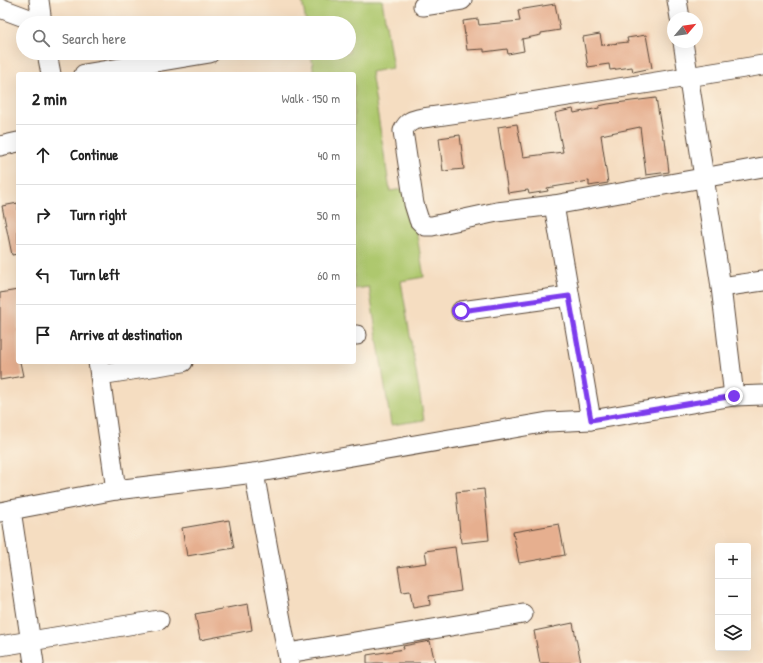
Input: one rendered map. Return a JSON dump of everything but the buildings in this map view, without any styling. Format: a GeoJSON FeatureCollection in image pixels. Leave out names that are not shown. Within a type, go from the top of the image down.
{"type":"FeatureCollection","features":[{"type":"Feature","properties":{"kind":"street"},"geometry":{"type":"LineString","coordinates":[[38,0],[40,16]]}},
{"type":"Feature","properties":{"kind":"street"},"geometry":{"type":"LineString","coordinates":[[423,6],[462,0]]}},
{"type":"Feature","properties":{"kind":"street"},"geometry":{"type":"LineString","coordinates":[[677,0],[679,12]]}},
{"type":"Feature","properties":{"kind":"street"},"geometry":{"type":"LineString","coordinates":[[0,8],[22,16]]}},
{"type":"Feature","properties":{"kind":"street"},"geometry":{"type":"LineString","coordinates":[[684,48],[703,179],[721,286],[734,396]]}},
{"type":"Feature","properties":{"kind":"street"},"geometry":{"type":"LineString","coordinates":[[48,60],[51,72]]}},
{"type":"Feature","properties":{"kind":"street"},"geometry":{"type":"LineString","coordinates":[[96,72],[168,60]]}},
{"type":"Feature","properties":{"kind":"street"},"geometry":{"type":"LineString","coordinates":[[763,65],[423,118],[414,120],[406,125],[403,131],[414,204],[419,220],[425,226],[432,226],[497,212],[554,205],[703,179],[763,167]]}},
{"type":"Feature","properties":{"kind":"street"},"geometry":{"type":"LineString","coordinates":[[0,146],[16,142]]}},
{"type":"Feature","properties":{"kind":"street"},"geometry":{"type":"LineString","coordinates":[[554,205],[591,420]]}},
{"type":"Feature","properties":{"kind":"street"},"geometry":{"type":"LineString","coordinates":[[721,286],[763,281]]}},
{"type":"Feature","properties":{"kind":"street"},"geometry":{"type":"LineString","coordinates":[[461,311],[569,296]]}},
{"type":"Feature","properties":{"kind":"street"},"geometry":{"type":"LineString","coordinates":[[116,490],[99,369],[160,364]]}},
{"type":"Feature","properties":{"kind":"street"},"geometry":{"type":"LineString","coordinates":[[34,663],[6,511],[116,490],[254,473],[548,422],[591,420],[734,396],[763,395]]}},
{"type":"Feature","properties":{"kind":"street"},"geometry":{"type":"LineString","coordinates":[[254,473],[288,658],[523,614]]}},
{"type":"Feature","properties":{"kind":"street"},"geometry":{"type":"LineString","coordinates":[[0,646],[159,620]]}},
{"type":"Feature","properties":{"kind":"green space"},"geometry":{"type":"Polygon","coordinates":[[[302,0],[382,0],[393,68],[371,72],[390,191],[409,188],[424,277],[401,281],[424,420],[391,425],[369,287],[356,289],[356,200],[358,200],[356,188],[356,72],[314,72],[312,60],[356,60],[356,16],[305,16],[302,0]]]}},
{"type":"Feature","properties":{"kind":"route"},"geometry":{"type":"LineString","coordinates":[[461,311],[569,296],[591,420],[734,396]]}}]}
